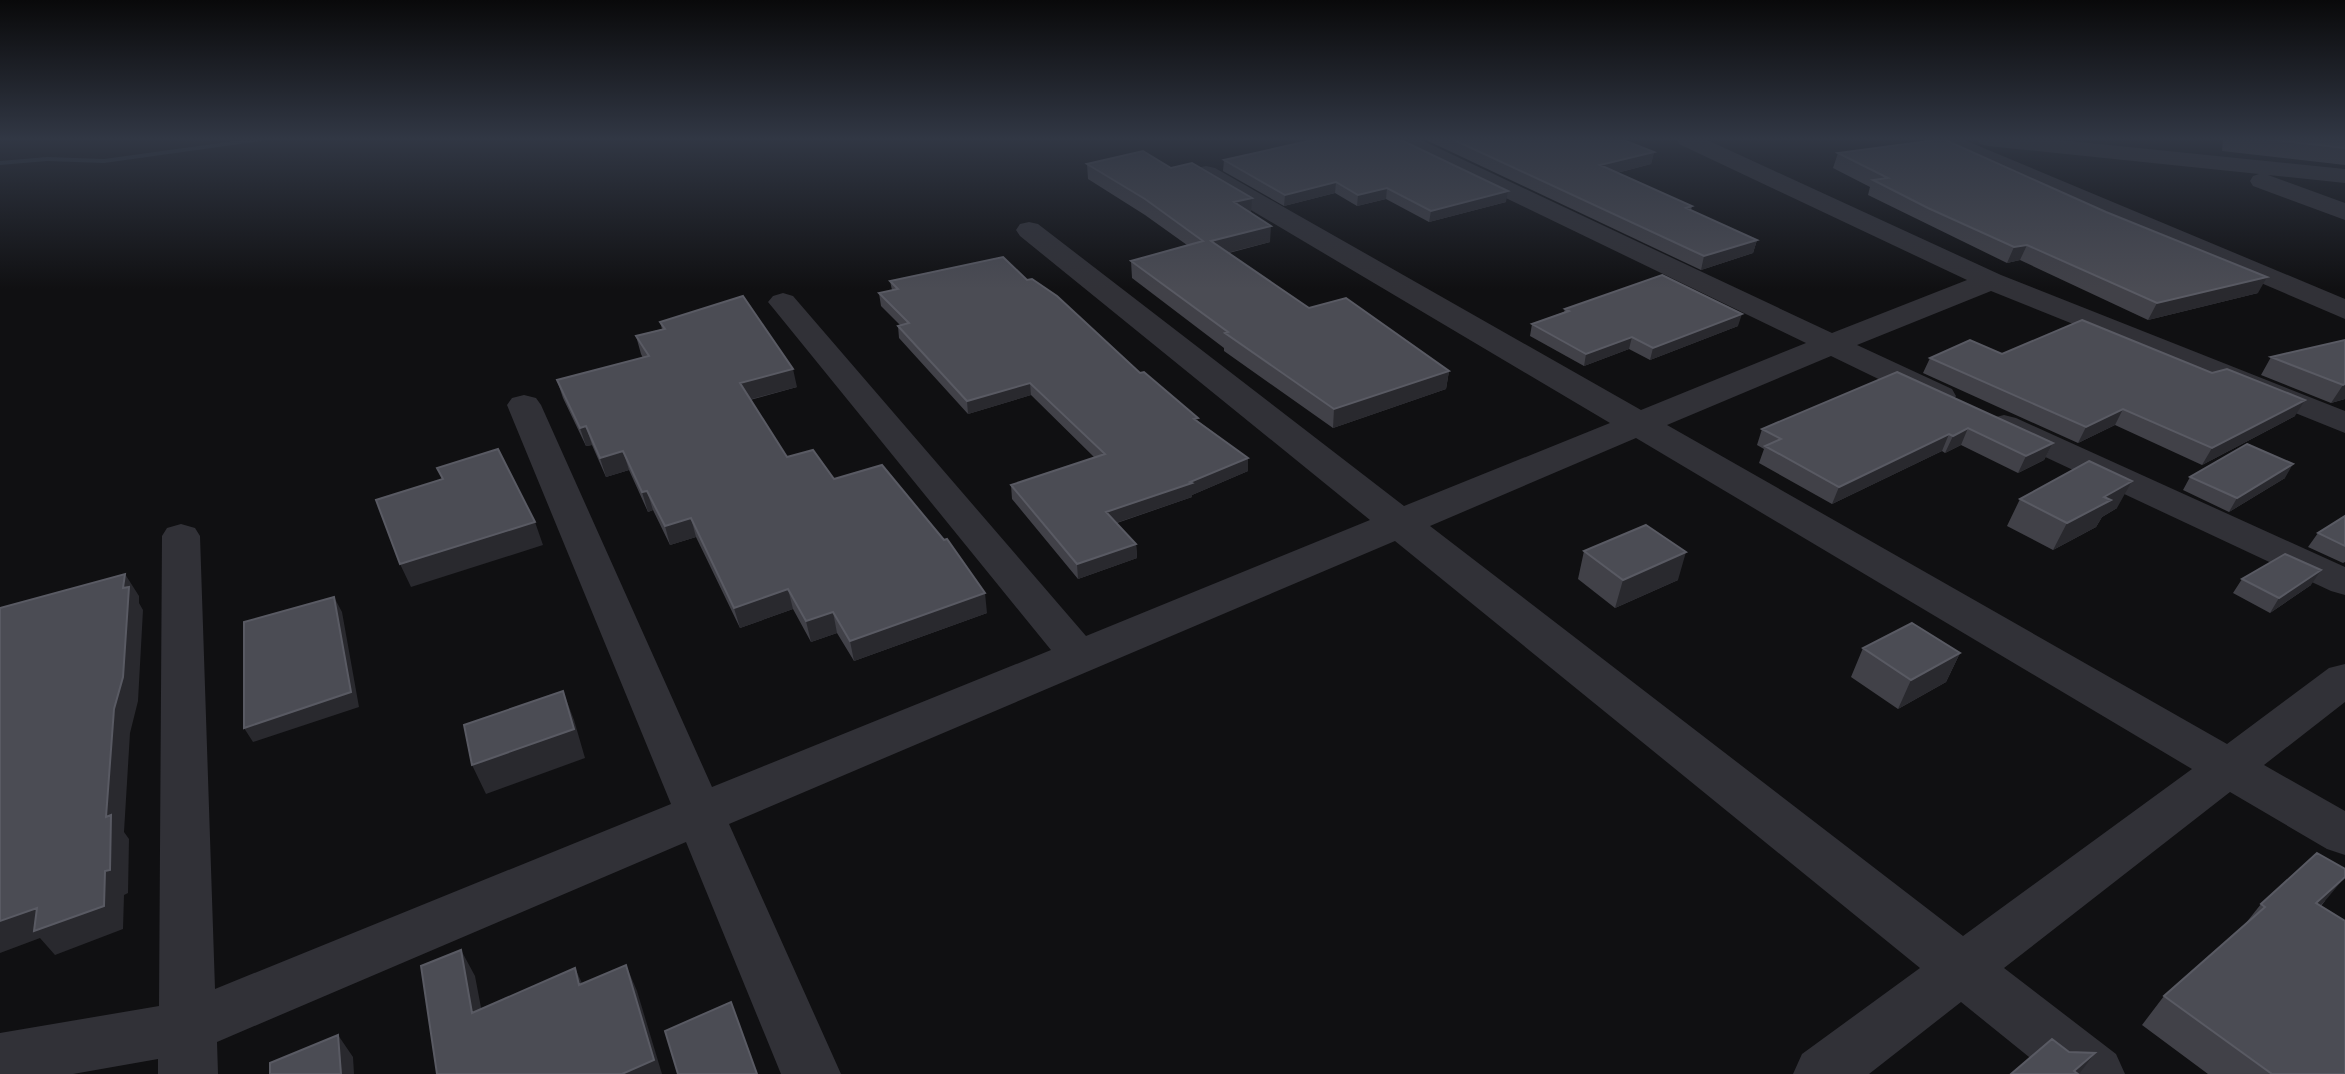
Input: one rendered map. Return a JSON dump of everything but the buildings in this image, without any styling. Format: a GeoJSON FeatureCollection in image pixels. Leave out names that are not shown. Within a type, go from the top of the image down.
{"type":"FeatureCollection","features":[{"type":"Feature","properties":{"kind":"street"},"geometry":{"type":"LineString","coordinates":[[1234,189],[2345,835]]}},
{"type":"Feature","properties":{"kind":"street"},"geometry":{"type":"LineString","coordinates":[[1506,189],[1829,345],[2345,582]]}},
{"type":"Feature","properties":{"kind":"street"},"geometry":{"type":"LineString","coordinates":[[1794,189],[1991,281],[2345,423]]}},
{"type":"Feature","properties":{"kind":"street"},"geometry":{"type":"LineString","coordinates":[[2062,189],[2345,310]]}},
{"type":"Feature","properties":{"kind":"street"},"geometry":{"type":"LineString","coordinates":[[2284,189],[2345,212]]}},
{"type":"Feature","properties":{"kind":"street"},"geometry":{"type":"LineString","coordinates":[[1029,230],[2095,1074]]}},
{"type":"Feature","properties":{"kind":"street"},"geometry":{"type":"LineString","coordinates":[[0,1060],[188,1051],[700,815],[1638,424],[1991,281]]}},
{"type":"Feature","properties":{"kind":"street"},"geometry":{"type":"LineString","coordinates":[[783,302],[1080,657]]}},
{"type":"Feature","properties":{"kind":"street"},"geometry":{"type":"LineString","coordinates":[[524,405],[811,1074]]}},
{"type":"Feature","properties":{"kind":"street"},"geometry":{"type":"LineString","coordinates":[[181,536],[188,1051]]}},
{"type":"Feature","properties":{"kind":"street"},"geometry":{"type":"LineString","coordinates":[[1823,1074],[2345,679]]}}]}
